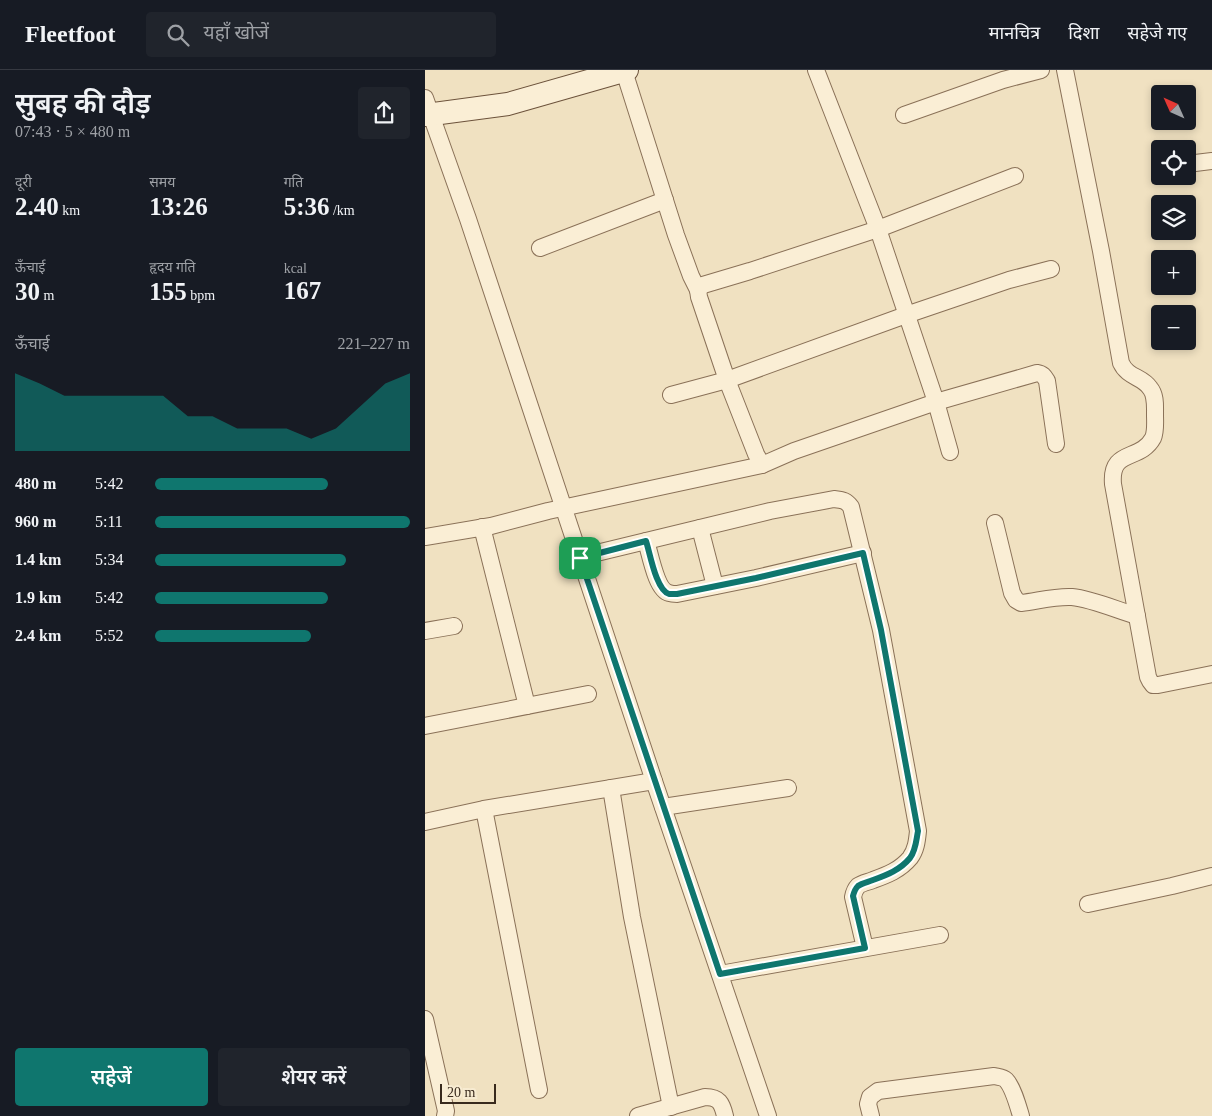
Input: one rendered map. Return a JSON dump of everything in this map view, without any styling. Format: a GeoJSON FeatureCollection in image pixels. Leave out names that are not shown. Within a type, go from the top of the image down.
{"type":"FeatureCollection","features":[{"type":"Feature","properties":{"kind":"street"},"geometry":{"type":"LineString","coordinates":[[762,465],[727,380],[698,290],[676,235],[626,70],[507,104],[427,109],[468,219],[550,511],[580,558],[645,782],[663,807],[768,1116]]}},
{"type":"Feature","properties":{"kind":"street"},"geometry":{"type":"LineString","coordinates":[[816,70],[878,229],[936,402],[950,452]]}},
{"type":"Feature","properties":{"kind":"street"},"geometry":{"type":"LineString","coordinates":[[904,115],[1003,80],[1041,70]]}},
{"type":"Feature","properties":{"kind":"street"},"geometry":{"type":"LineString","coordinates":[[1065,70],[1121,363],[1129,374],[1150,387],[1155,402],[1156,428],[1153,437],[1148,445],[1115,465],[1112,475],[1149,677],[1153,685],[1157,685],[1212,674]]}},
{"type":"Feature","properties":{"kind":"street"},"geometry":{"type":"LineString","coordinates":[[1196,163],[1212,161]]}},
{"type":"Feature","properties":{"kind":"street"},"geometry":{"type":"LineString","coordinates":[[698,290],[703,285],[878,229],[1015,176]]}},
{"type":"Feature","properties":{"kind":"street"},"geometry":{"type":"LineString","coordinates":[[540,248],[665,200]]}},
{"type":"Feature","properties":{"kind":"street"},"geometry":{"type":"LineString","coordinates":[[671,395],[727,380],[906,314],[1009,280],[1051,269]]}},
{"type":"Feature","properties":{"kind":"street"},"geometry":{"type":"LineString","coordinates":[[425,537],[482,527],[762,465],[936,402],[1037,373],[1042,374],[1047,380],[1056,444]]}},
{"type":"Feature","properties":{"kind":"street"},"geometry":{"type":"LineString","coordinates":[[580,558],[770,511],[834,499],[847,502],[851,506],[881,630],[918,831],[915,848],[911,857],[894,872],[858,886],[854,891],[853,896],[865,948]]}},
{"type":"Feature","properties":{"kind":"street"},"geometry":{"type":"LineString","coordinates":[[995,523],[1012,593],[1016,600],[1021,603],[1057,598],[1084,599],[1137,616]]}},
{"type":"Feature","properties":{"kind":"street"},"geometry":{"type":"LineString","coordinates":[[482,527],[527,706]]}},
{"type":"Feature","properties":{"kind":"street"},"geometry":{"type":"LineString","coordinates":[[700,528],[715,586]]}},
{"type":"Feature","properties":{"kind":"street"},"geometry":{"type":"LineString","coordinates":[[646,541],[659,583],[663,590],[669,594],[756,578],[863,553]]}},
{"type":"Feature","properties":{"kind":"street"},"geometry":{"type":"LineString","coordinates":[[425,631],[454,626]]}},
{"type":"Feature","properties":{"kind":"street"},"geometry":{"type":"LineString","coordinates":[[425,726],[588,694]]}},
{"type":"Feature","properties":{"kind":"street"},"geometry":{"type":"LineString","coordinates":[[425,822],[484,809],[645,782]]}},
{"type":"Feature","properties":{"kind":"street"},"geometry":{"type":"LineString","coordinates":[[611,788],[632,917],[671,1107]]}},
{"type":"Feature","properties":{"kind":"street"},"geometry":{"type":"LineString","coordinates":[[663,807],[788,788]]}},
{"type":"Feature","properties":{"kind":"street"},"geometry":{"type":"LineString","coordinates":[[484,809],[539,1090]]}},
{"type":"Feature","properties":{"kind":"street"},"geometry":{"type":"LineString","coordinates":[[1088,904],[1212,876]]}},
{"type":"Feature","properties":{"kind":"street"},"geometry":{"type":"LineString","coordinates":[[720,974],[940,935]]}},
{"type":"Feature","properties":{"kind":"street"},"geometry":{"type":"LineString","coordinates":[[426,1025],[446,1111],[445,1116]]}},
{"type":"Feature","properties":{"kind":"street"},"geometry":{"type":"LineString","coordinates":[[871,1116],[868,1104],[870,1097],[878,1092],[994,1076],[1006,1080],[1010,1085],[1021,1116]]}},
{"type":"Feature","properties":{"kind":"street"},"geometry":{"type":"LineString","coordinates":[[638,1116],[705,1097],[715,1098],[721,1103],[725,1116]]}},
{"type":"Feature","properties":{"kind":"route"},"geometry":{"type":"LineString","coordinates":[[646,541],[663,590],[669,594],[677,594],[863,553],[881,630],[918,831],[915,848],[911,857],[894,872],[858,886],[854,891],[853,896],[865,948],[720,974],[580,558],[646,541]]}}]}
